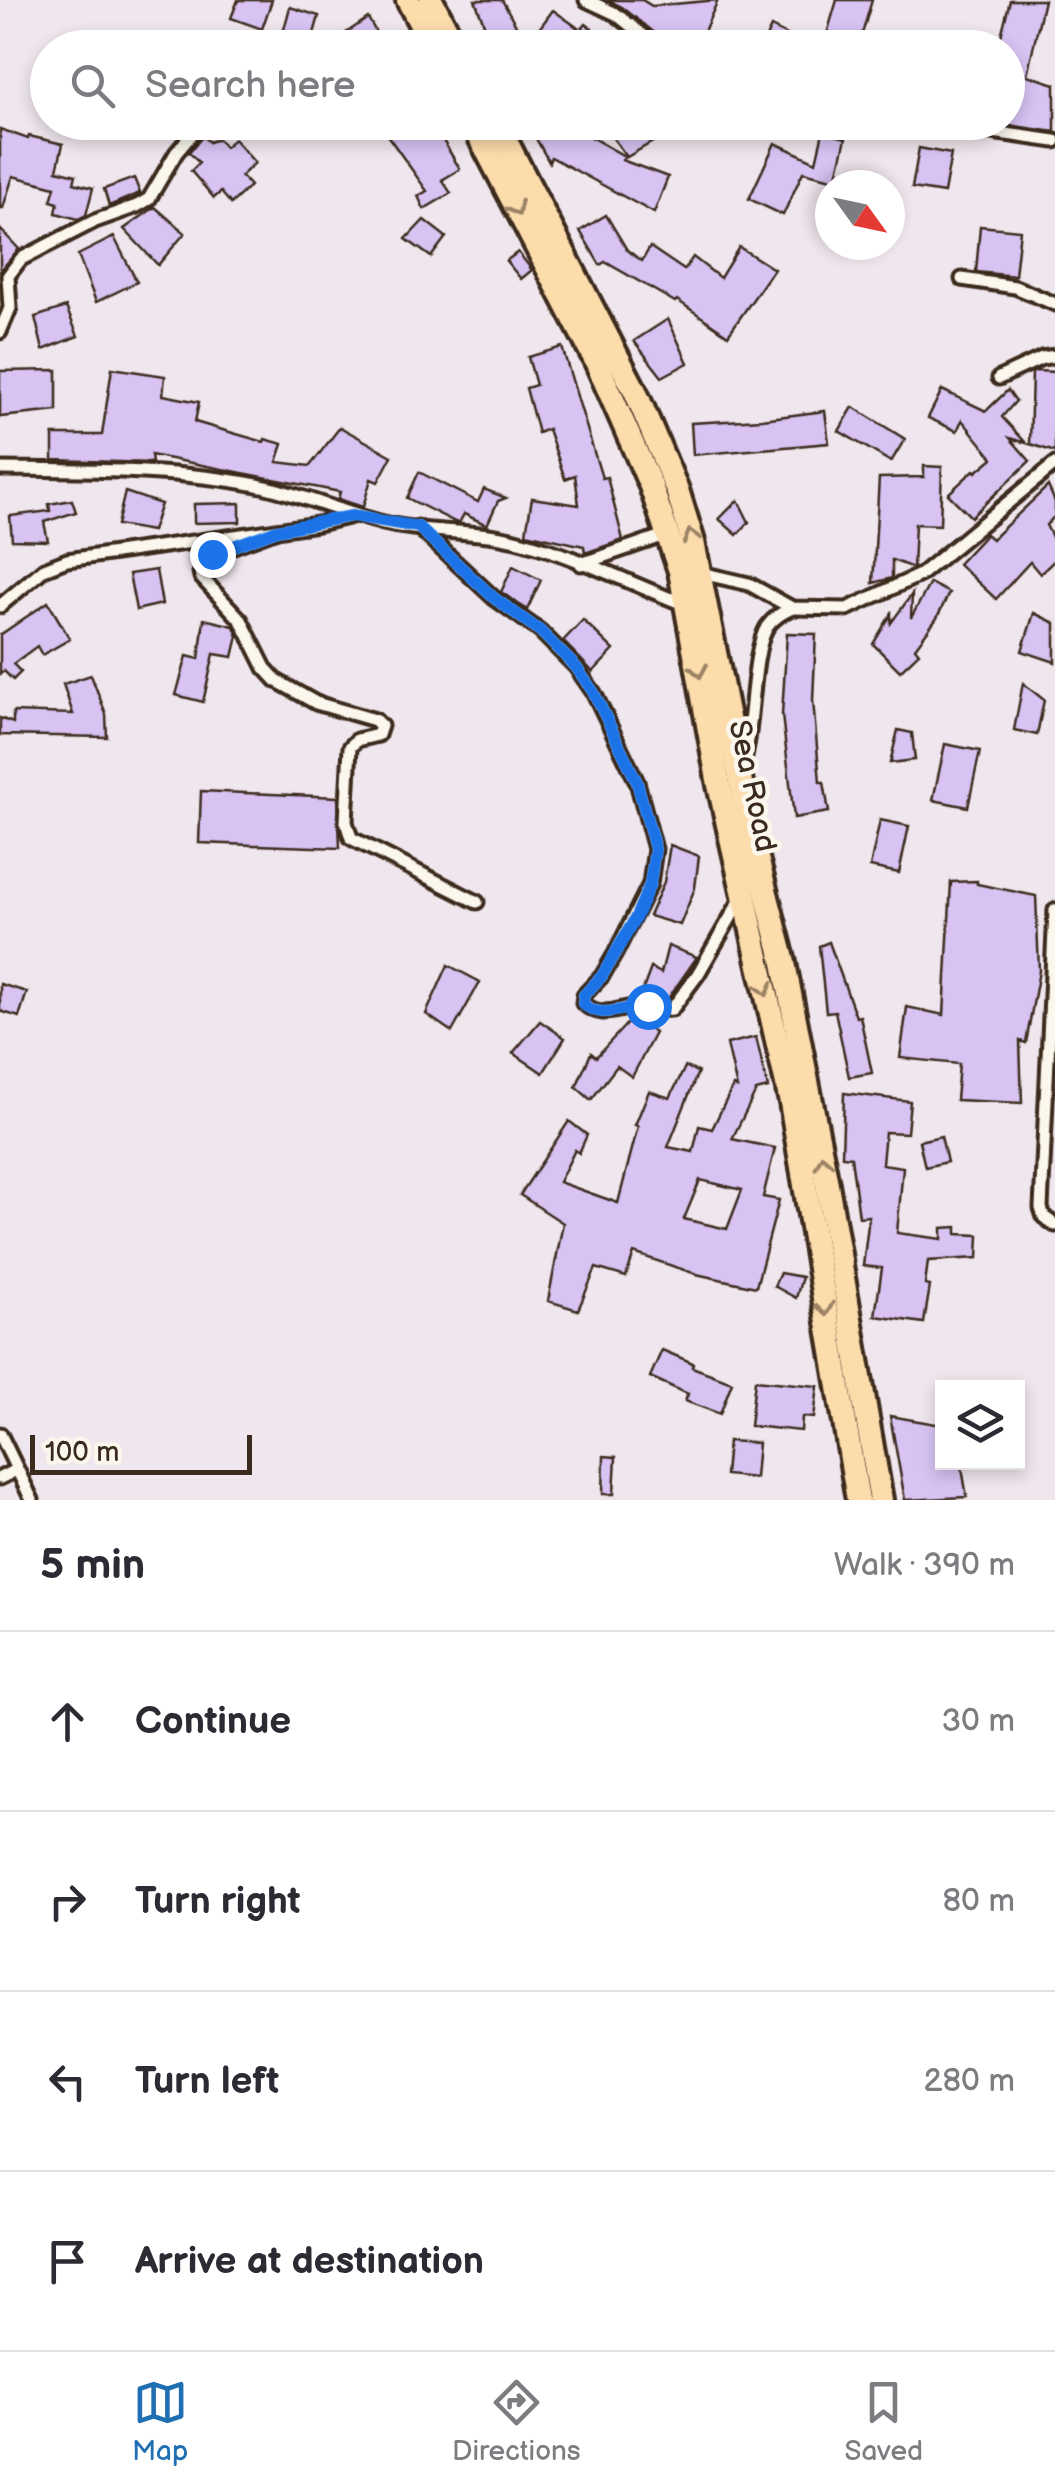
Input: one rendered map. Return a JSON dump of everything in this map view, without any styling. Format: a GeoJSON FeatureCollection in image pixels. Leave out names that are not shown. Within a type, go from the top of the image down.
{"type":"FeatureCollection","features":[{"type":"Feature","properties":{"kind":"highway"},"geometry":{"type":"LineString","coordinates":[[408,0],[424,30]]}},
{"type":"Feature","properties":{"kind":"highway"},"geometry":{"type":"LineString","coordinates":[[431,0],[447,30]]}},
{"type":"Feature","properties":{"kind":"highway","name":"Sea Road"},"geometry":{"type":"LineString","coordinates":[[481,140],[596,360],[652,486],[687,606],[719,786],[744,896],[790,1048]]}},
{"type":"Feature","properties":{"kind":"highway","name":"Sea Road"},"geometry":{"type":"LineString","coordinates":[[505,140],[635,391],[676,490],[701,573],[822,1221],[881,1500]]}},
{"type":"Feature","properties":{"kind":"highway","name":"Sea Road"},"geometry":{"type":"LineString","coordinates":[[822,1221],[858,1500]]}},
{"type":"Feature","properties":{"kind":"street"},"geometry":{"type":"LineString","coordinates":[[586,0],[616,14],[636,30]]}},
{"type":"Feature","properties":{"kind":"street"},"geometry":{"type":"LineString","coordinates":[[1025,137],[1055,141]]}},
{"type":"Feature","properties":{"kind":"street"},"geometry":{"type":"LineString","coordinates":[[0,332],[10,308],[8,276],[21,259],[95,221],[138,206],[149,198],[187,140]]}},
{"type":"Feature","properties":{"kind":"street"},"geometry":{"type":"LineString","coordinates":[[962,280],[1015,287],[1055,304]]}},
{"type":"Feature","properties":{"kind":"street"},"geometry":{"type":"LineString","coordinates":[[999,378],[1055,356]]}},
{"type":"Feature","properties":{"kind":"street"},"geometry":{"type":"LineString","coordinates":[[701,573],[749,584],[792,608],[848,609],[920,574],[1055,464]]}},
{"type":"Feature","properties":{"kind":"street"},"geometry":{"type":"LineString","coordinates":[[0,468],[216,479],[289,493],[352,516],[523,542],[687,606]]}},
{"type":"Feature","properties":{"kind":"street"},"geometry":{"type":"LineString","coordinates":[[0,606],[44,568],[67,560],[352,516]]}},
{"type":"Feature","properties":{"kind":"street"},"geometry":{"type":"LineString","coordinates":[[418,527],[494,598],[540,631],[576,667],[594,693],[637,782],[655,849],[650,884],[615,954],[584,995],[583,1004],[606,1014],[638,1006],[660,1011],[672,1009],[698,974],[744,896]]}},
{"type":"Feature","properties":{"kind":"street"},"geometry":{"type":"LineString","coordinates":[[277,530],[212,554],[200,571],[201,577],[241,620],[265,668],[277,682],[316,703],[374,720],[381,726],[378,734],[357,740],[350,748],[346,822],[350,838],[477,902]]}},
{"type":"Feature","properties":{"kind":"street"},"geometry":{"type":"LineString","coordinates":[[580,564],[668,534]]}},
{"type":"Feature","properties":{"kind":"street"},"geometry":{"type":"LineString","coordinates":[[740,774],[749,739],[761,643],[767,628],[792,608]]}},
{"type":"Feature","properties":{"kind":"street"},"geometry":{"type":"LineString","coordinates":[[1055,910],[1049,1139],[1041,1208],[1055,1225]]}},
{"type":"Feature","properties":{"kind":"street"},"geometry":{"type":"LineString","coordinates":[[0,1434],[32,1500]]}},
{"type":"Feature","properties":{"kind":"street"},"geometry":{"type":"LineString","coordinates":[[0,1478],[16,1470]]}},
{"type":"Feature","properties":{"kind":"building"},"geometry":{"type":"Polygon","coordinates":[[[238,0],[272,0],[262,29],[231,18],[238,0]]]}},
{"type":"Feature","properties":{"kind":"building"},"geometry":{"type":"Polygon","coordinates":[[[475,0],[502,0],[519,30],[486,30],[475,0]]]}},
{"type":"Feature","properties":{"kind":"building"},"geometry":{"type":"Polygon","coordinates":[[[608,0],[642,0],[652,6],[718,0],[705,30],[651,30],[608,0]]]}},
{"type":"Feature","properties":{"kind":"building"},"geometry":{"type":"Polygon","coordinates":[[[837,0],[872,0],[863,30],[828,30],[837,0]]]}},
{"type":"Feature","properties":{"kind":"building"},"geometry":{"type":"Polygon","coordinates":[[[1010,0],[1044,0],[1027,75],[1055,84],[1055,132],[1025,128],[1025,30],[1002,30],[1010,0]]]}},
{"type":"Feature","properties":{"kind":"building"},"geometry":{"type":"Polygon","coordinates":[[[290,7],[319,16],[315,30],[284,30],[290,7]]]}},
{"type":"Feature","properties":{"kind":"building"},"geometry":{"type":"Polygon","coordinates":[[[553,10],[581,30],[538,30],[553,10]]]}},
{"type":"Feature","properties":{"kind":"building"},"geometry":{"type":"Polygon","coordinates":[[[368,18],[375,30],[350,30],[368,18]]]}},
{"type":"Feature","properties":{"kind":"building"},"geometry":{"type":"Polygon","coordinates":[[[0,129],[28,139],[30,136],[30,140],[63,144],[57,170],[76,175],[74,183],[93,188],[86,215],[78,219],[56,213],[58,203],[51,201],[55,187],[13,176],[0,208],[0,129]]]}},
{"type":"Feature","properties":{"kind":"building"},"geometry":{"type":"Polygon","coordinates":[[[200,140],[219,140],[225,147],[235,140],[255,163],[241,176],[250,186],[231,204],[221,192],[214,198],[191,171],[199,163],[189,152],[200,140]]]}},
{"type":"Feature","properties":{"kind":"building"},"geometry":{"type":"Polygon","coordinates":[[[391,140],[443,140],[460,169],[442,180],[451,193],[424,209],[418,196],[427,191],[391,140]]]}},
{"type":"Feature","properties":{"kind":"building"},"geometry":{"type":"Polygon","coordinates":[[[537,140],[596,140],[626,157],[622,160],[668,177],[654,213],[551,157],[549,162],[537,140]]]}},
{"type":"Feature","properties":{"kind":"building"},"geometry":{"type":"Polygon","coordinates":[[[614,140],[656,140],[627,157],[614,140]]]}},
{"type":"Feature","properties":{"kind":"building"},"geometry":{"type":"Polygon","coordinates":[[[821,140],[846,140],[838,170],[815,170],[815,175],[803,172],[783,215],[749,199],[775,143],[816,162],[821,140]]]}},
{"type":"Feature","properties":{"kind":"building"},"geometry":{"type":"Polygon","coordinates":[[[919,148],[951,154],[944,193],[912,188],[919,148]]]}},
{"type":"Feature","properties":{"kind":"building"},"geometry":{"type":"Polygon","coordinates":[[[134,178],[140,193],[109,206],[104,189],[134,178]]]}},
{"type":"Feature","properties":{"kind":"building"},"geometry":{"type":"Polygon","coordinates":[[[155,207],[185,233],[158,265],[124,229],[155,207]]]}},
{"type":"Feature","properties":{"kind":"building"},"geometry":{"type":"Polygon","coordinates":[[[606,215],[627,250],[642,261],[650,247],[684,270],[693,257],[720,278],[739,247],[774,269],[728,335],[677,300],[605,262],[600,265],[580,231],[606,215]]]}},
{"type":"Feature","properties":{"kind":"building"},"geometry":{"type":"Polygon","coordinates":[[[424,220],[446,237],[431,257],[406,239],[424,220]]]}},
{"type":"Feature","properties":{"kind":"building"},"geometry":{"type":"Polygon","coordinates":[[[980,226],[1020,230],[1015,276],[976,272],[980,226]]]}},
{"type":"Feature","properties":{"kind":"building"},"geometry":{"type":"Polygon","coordinates":[[[0,229],[19,249],[0,271],[0,229]]]}},
{"type":"Feature","properties":{"kind":"building"},"geometry":{"type":"Polygon","coordinates":[[[114,237],[137,282],[96,302],[78,255],[114,237]]]}},
{"type":"Feature","properties":{"kind":"building"},"geometry":{"type":"Polygon","coordinates":[[[518,252],[532,270],[521,279],[506,261],[518,252]]]}},
{"type":"Feature","properties":{"kind":"building"},"geometry":{"type":"Polygon","coordinates":[[[66,307],[78,336],[43,350],[35,317],[66,307]]]}},
{"type":"Feature","properties":{"kind":"building"},"geometry":{"type":"Polygon","coordinates":[[[668,319],[688,363],[662,377],[634,341],[668,319]]]}},
{"type":"Feature","properties":{"kind":"building"},"geometry":{"type":"Polygon","coordinates":[[[562,347],[602,478],[607,477],[623,540],[585,553],[584,546],[526,533],[532,498],[579,505],[575,475],[565,479],[548,429],[538,433],[526,388],[536,385],[528,357],[562,347]]]}},
{"type":"Feature","properties":{"kind":"building"},"geometry":{"type":"Polygon","coordinates":[[[112,368],[165,376],[163,395],[199,402],[195,422],[283,444],[277,462],[310,466],[340,427],[392,456],[378,482],[371,479],[363,507],[338,499],[340,492],[151,455],[152,463],[53,460],[53,435],[102,435],[112,368]]]}},
{"type":"Feature","properties":{"kind":"building"},"geometry":{"type":"Polygon","coordinates":[[[57,370],[57,411],[0,417],[0,371],[57,370]]]}},
{"type":"Feature","properties":{"kind":"building"},"geometry":{"type":"Polygon","coordinates":[[[1055,372],[1055,452],[1030,444],[1032,373],[1055,372]]]}},
{"type":"Feature","properties":{"kind":"building"},"geometry":{"type":"Polygon","coordinates":[[[942,390],[986,411],[1008,390],[1016,401],[1002,417],[1026,443],[1010,438],[1030,461],[971,517],[948,494],[993,458],[962,420],[957,431],[928,418],[942,390]]]}},
{"type":"Feature","properties":{"kind":"building"},"geometry":{"type":"Polygon","coordinates":[[[853,407],[905,439],[891,462],[839,431],[853,407]]]}},
{"type":"Feature","properties":{"kind":"building"},"geometry":{"type":"Polygon","coordinates":[[[825,411],[829,443],[693,455],[691,423],[825,411]]]}},
{"type":"Feature","properties":{"kind":"building"},"geometry":{"type":"Polygon","coordinates":[[[924,466],[942,467],[940,525],[915,524],[913,568],[892,560],[892,578],[873,583],[879,478],[924,477],[924,466]]]}},
{"type":"Feature","properties":{"kind":"building"},"geometry":{"type":"Polygon","coordinates":[[[419,472],[478,502],[484,489],[506,498],[498,501],[487,525],[464,514],[459,523],[455,522],[407,498],[419,472]]]}},
{"type":"Feature","properties":{"kind":"building"},"geometry":{"type":"Polygon","coordinates":[[[1048,486],[1055,502],[1055,516],[1046,525],[1055,543],[1055,560],[1040,574],[1030,562],[996,599],[958,564],[986,534],[992,539],[1048,486]]]}},
{"type":"Feature","properties":{"kind":"building"},"geometry":{"type":"Polygon","coordinates":[[[125,492],[161,504],[152,531],[117,525],[125,492]]]}},
{"type":"Feature","properties":{"kind":"building"},"geometry":{"type":"Polygon","coordinates":[[[72,500],[76,512],[44,522],[48,541],[12,540],[10,516],[50,511],[49,504],[72,500]]]}},
{"type":"Feature","properties":{"kind":"building"},"geometry":{"type":"Polygon","coordinates":[[[738,500],[749,522],[737,535],[719,519],[738,500]]]}},
{"type":"Feature","properties":{"kind":"building"},"geometry":{"type":"Polygon","coordinates":[[[240,503],[240,522],[194,523],[194,504],[240,503]]]}},
{"type":"Feature","properties":{"kind":"building"},"geometry":{"type":"Polygon","coordinates":[[[513,566],[541,580],[527,610],[501,592],[513,566]]]}},
{"type":"Feature","properties":{"kind":"building"},"geometry":{"type":"Polygon","coordinates":[[[156,570],[162,604],[136,610],[129,574],[156,570]]]}},
{"type":"Feature","properties":{"kind":"building"},"geometry":{"type":"Polygon","coordinates":[[[930,583],[949,593],[915,648],[919,653],[900,671],[873,644],[891,614],[891,623],[912,594],[911,618],[930,583]]]}},
{"type":"Feature","properties":{"kind":"building"},"geometry":{"type":"Polygon","coordinates":[[[48,602],[70,639],[42,655],[37,646],[13,664],[21,672],[13,680],[4,671],[0,674],[0,635],[48,602]]]}},
{"type":"Feature","properties":{"kind":"building"},"geometry":{"type":"Polygon","coordinates":[[[1034,613],[1055,623],[1055,662],[1022,651],[1034,613]]]}},
{"type":"Feature","properties":{"kind":"building"},"geometry":{"type":"Polygon","coordinates":[[[204,619],[234,626],[238,636],[233,657],[214,654],[203,702],[176,695],[187,656],[199,659],[204,619]]]}},
{"type":"Feature","properties":{"kind":"building"},"geometry":{"type":"Polygon","coordinates":[[[583,620],[614,650],[593,672],[563,641],[583,620]]]}},
{"type":"Feature","properties":{"kind":"building"},"geometry":{"type":"Polygon","coordinates":[[[787,633],[816,634],[813,700],[820,782],[824,782],[829,812],[794,818],[782,715],[787,633]]]}},
{"type":"Feature","properties":{"kind":"building"},"geometry":{"type":"Polygon","coordinates":[[[91,675],[106,714],[107,737],[0,735],[0,718],[13,723],[13,712],[73,714],[63,684],[91,675]]]}},
{"type":"Feature","properties":{"kind":"building"},"geometry":{"type":"Polygon","coordinates":[[[1023,683],[1044,700],[1037,735],[1014,730],[1023,683]]]}},
{"type":"Feature","properties":{"kind":"building"},"geometry":{"type":"Polygon","coordinates":[[[898,730],[912,733],[915,760],[890,763],[898,730]]]}},
{"type":"Feature","properties":{"kind":"building"},"geometry":{"type":"Polygon","coordinates":[[[945,744],[980,751],[968,807],[933,800],[945,744]]]}},
{"type":"Feature","properties":{"kind":"building"},"geometry":{"type":"Polygon","coordinates":[[[201,791],[338,797],[340,848],[199,843],[201,791]]]}},
{"type":"Feature","properties":{"kind":"building"},"geometry":{"type":"Polygon","coordinates":[[[880,820],[909,826],[899,873],[870,867],[880,820]]]}},
{"type":"Feature","properties":{"kind":"building"},"geometry":{"type":"Polygon","coordinates":[[[670,845],[699,856],[695,888],[680,925],[649,916],[664,882],[670,845]]]}},
{"type":"Feature","properties":{"kind":"building"},"geometry":{"type":"Polygon","coordinates":[[[977,881],[1036,896],[1039,971],[1026,1043],[1020,1041],[1022,1103],[956,1100],[959,1064],[900,1058],[907,1007],[944,1015],[951,882],[977,881]]]}},
{"type":"Feature","properties":{"kind":"building"},"geometry":{"type":"Polygon","coordinates":[[[829,942],[856,1017],[860,1016],[872,1073],[849,1077],[835,1011],[826,1012],[819,946],[829,942]]]}},
{"type":"Feature","properties":{"kind":"building"},"geometry":{"type":"Polygon","coordinates":[[[668,946],[697,957],[667,1000],[640,997],[651,968],[661,973],[668,946]]]}},
{"type":"Feature","properties":{"kind":"building"},"geometry":{"type":"Polygon","coordinates":[[[448,965],[480,982],[452,1032],[426,1014],[448,965]]]}},
{"type":"Feature","properties":{"kind":"building"},"geometry":{"type":"Polygon","coordinates":[[[0,984],[27,992],[19,1017],[0,1011],[0,984]]]}},
{"type":"Feature","properties":{"kind":"building"},"geometry":{"type":"Polygon","coordinates":[[[632,1018],[655,1033],[632,1077],[617,1066],[591,1100],[576,1087],[591,1053],[596,1057],[632,1018]]]}},
{"type":"Feature","properties":{"kind":"building"},"geometry":{"type":"Polygon","coordinates":[[[540,1021],[565,1038],[543,1073],[513,1053],[540,1021]]]}},
{"type":"Feature","properties":{"kind":"building"},"geometry":{"type":"Polygon","coordinates":[[[756,1037],[768,1088],[756,1091],[732,1139],[775,1148],[763,1197],[779,1200],[756,1287],[696,1274],[634,1253],[626,1277],[596,1268],[578,1310],[548,1301],[563,1223],[520,1195],[569,1121],[587,1135],[559,1182],[618,1203],[638,1126],[635,1125],[649,1091],[670,1098],[685,1067],[698,1072],[668,1147],[693,1152],[699,1126],[712,1129],[733,1086],[737,1088],[727,1044],[756,1037]],[[700,1180],[684,1219],[727,1229],[742,1190],[700,1180]]]}},
{"type":"Feature","properties":{"kind":"building"},"geometry":{"type":"Polygon","coordinates":[[[844,1093],[910,1101],[907,1133],[885,1132],[882,1164],[903,1167],[897,1233],[942,1239],[942,1228],[957,1227],[957,1234],[979,1235],[978,1258],[928,1261],[925,1285],[930,1286],[924,1323],[875,1316],[882,1268],[863,1266],[869,1216],[859,1217],[851,1157],[842,1156],[844,1093]]]}},
{"type":"Feature","properties":{"kind":"building"},"geometry":{"type":"Polygon","coordinates":[[[941,1136],[947,1162],[925,1167],[919,1141],[941,1136]]]}},
{"type":"Feature","properties":{"kind":"building"},"geometry":{"type":"Polygon","coordinates":[[[780,1273],[802,1277],[796,1298],[774,1286],[780,1273]]]}},
{"type":"Feature","properties":{"kind":"building"},"geometry":{"type":"Polygon","coordinates":[[[662,1350],[732,1382],[720,1414],[685,1401],[688,1394],[650,1377],[662,1350]]]}},
{"type":"Feature","properties":{"kind":"building"},"geometry":{"type":"Polygon","coordinates":[[[755,1380],[818,1386],[814,1418],[802,1417],[801,1431],[750,1426],[755,1380]]]}},
{"type":"Feature","properties":{"kind":"building"},"geometry":{"type":"Polygon","coordinates":[[[890,1416],[935,1424],[935,1470],[962,1470],[967,1497],[905,1500],[890,1416]]]}},
{"type":"Feature","properties":{"kind":"building"},"geometry":{"type":"Polygon","coordinates":[[[728,1441],[758,1443],[755,1478],[725,1475],[728,1441]]]}},
{"type":"Feature","properties":{"kind":"building"},"geometry":{"type":"Polygon","coordinates":[[[604,1456],[616,1457],[614,1494],[603,1494],[604,1456]]]}},
{"type":"Feature","properties":{"kind":"route"},"geometry":{"type":"LineString","coordinates":[[212,554],[277,530],[352,516],[418,527],[494,598],[540,631],[576,667],[594,693],[637,782],[655,849],[650,884],[635,919],[602,976],[584,995],[583,1004],[606,1014],[648,1006]]}}]}
